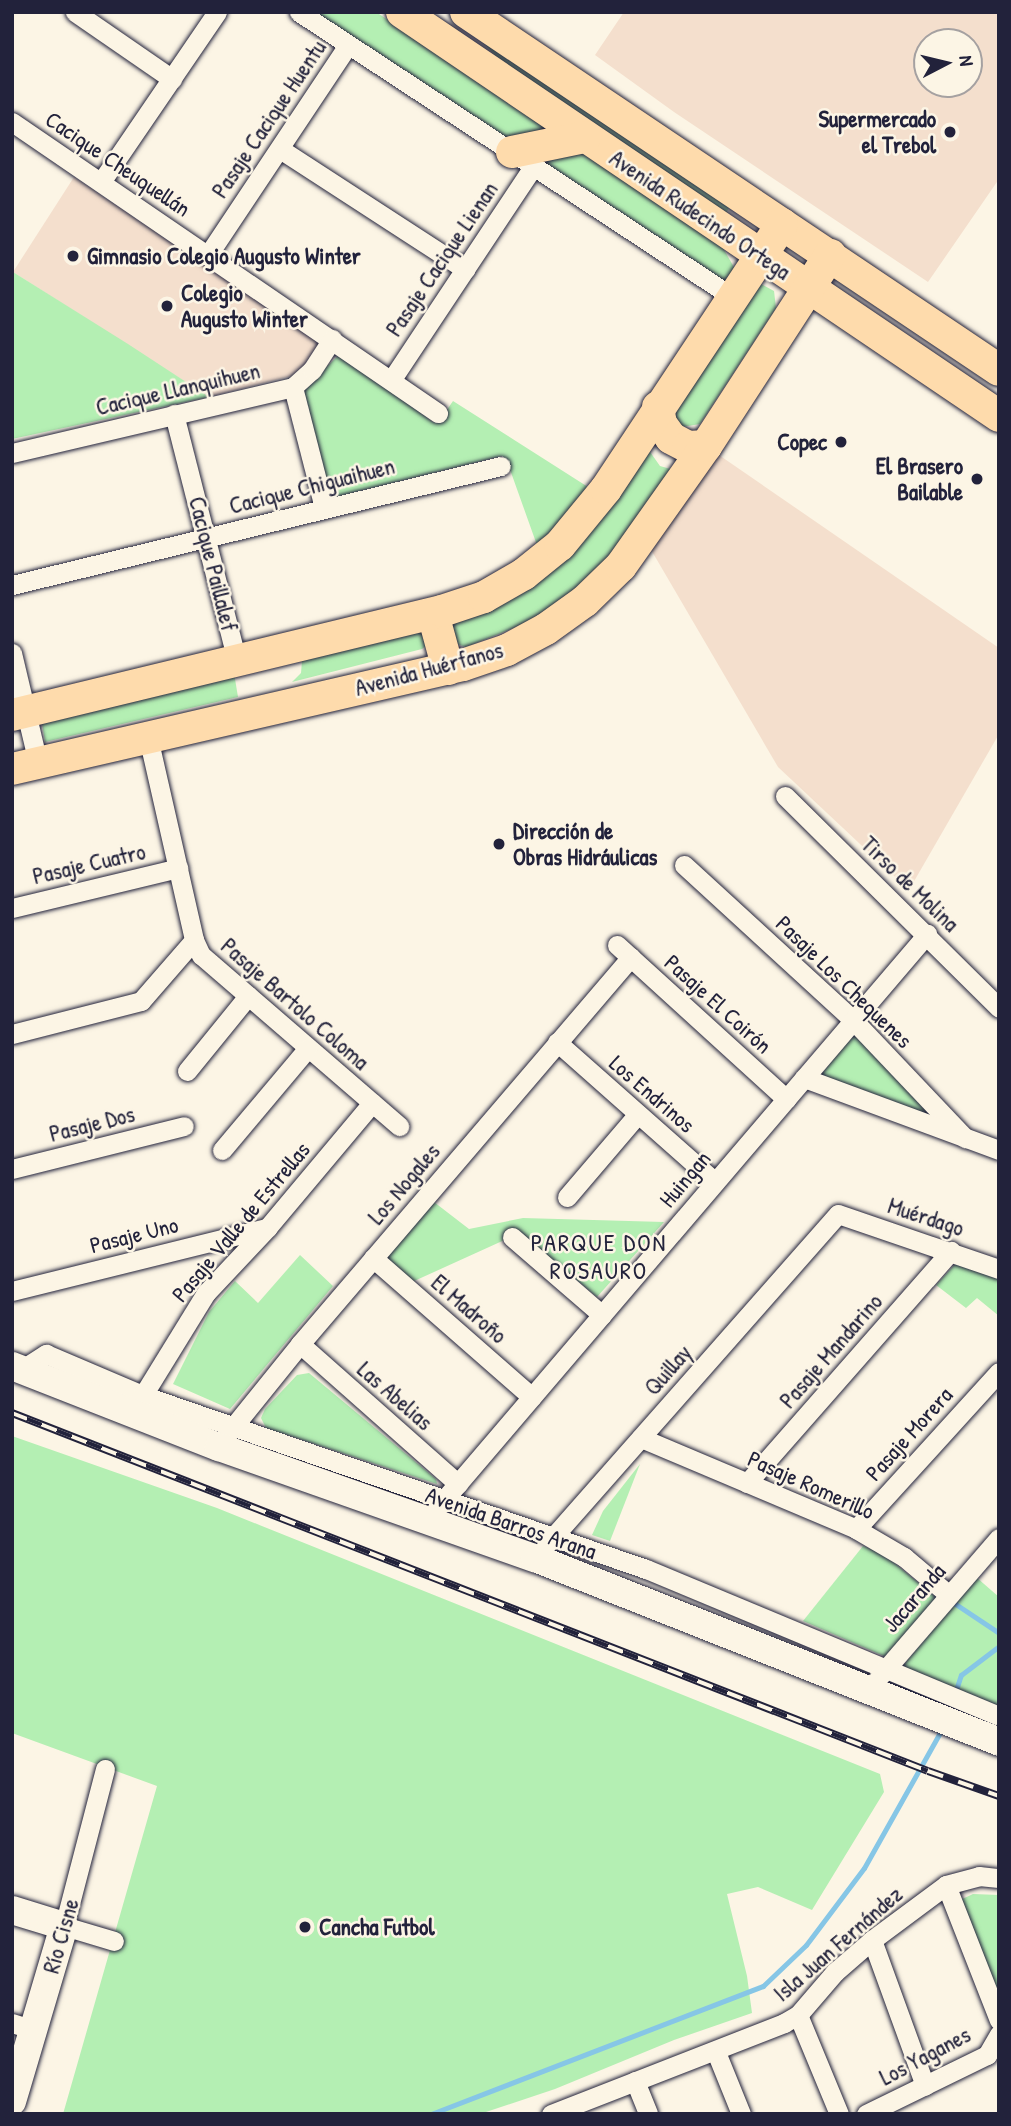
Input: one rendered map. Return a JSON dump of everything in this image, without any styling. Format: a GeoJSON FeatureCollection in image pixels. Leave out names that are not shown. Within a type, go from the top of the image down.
{"type":"FeatureCollection","features":[{"type":"Feature","properties":{"kind":"main road","name":"Avenida Rudecindo Ortega"},"geometry":{"type":"LineString","coordinates":[[402,12],[999,416]]}},
{"type":"Feature","properties":{"kind":"main road","name":"Avenida Rudecindo Ortega"},"geometry":{"type":"LineString","coordinates":[[466,12],[999,370]]}},
{"type":"Feature","properties":{"kind":"main road"},"geometry":{"type":"LineString","coordinates":[[523,158],[585,137]]}},
{"type":"Feature","properties":{"kind":"main road"},"geometry":{"type":"LineString","coordinates":[[19,713],[433,614],[463,605],[504,586],[560,545],[606,489],[731,296],[782,224]]}},
{"type":"Feature","properties":{"kind":"main road","name":"Avenida Huérfanos"},"geometry":{"type":"LineString","coordinates":[[25,766],[448,669],[492,656],[527,640],[585,601],[621,566],[706,446],[830,255]]}},
{"type":"Feature","properties":{"kind":"main road"},"geometry":{"type":"LineString","coordinates":[[658,407],[661,424],[671,439],[688,447],[706,446]]}},
{"type":"Feature","properties":{"kind":"main road"},"geometry":{"type":"LineString","coordinates":[[433,614],[448,669]]}},
{"type":"Feature","properties":{"kind":"main road","name":"Cacique Paillalef"},"geometry":{"type":"LineString","coordinates":[[237,662],[250,714]]}},
{"type":"Feature","properties":{"kind":"main road","name":"Avenida Barros Arana"},"geometry":{"type":"LineString","coordinates":[[17,1368],[138,1404],[224,1437],[544,1548],[876,1680],[999,1742]]}},
{"type":"Feature","properties":{"kind":"main road"},"geometry":{"type":"LineString","coordinates":[[12,1910],[64,1926]]}},
{"type":"Feature","properties":{"kind":"main road","name":"Río Cisne"},"geometry":{"type":"LineString","coordinates":[[12,2101],[23,2027],[64,1926]]}},
{"type":"Feature","properties":{"kind":"street"},"geometry":{"type":"LineString","coordinates":[[75,12],[172,79]]}},
{"type":"Feature","properties":{"kind":"street"},"geometry":{"type":"LineString","coordinates":[[101,182],[217,12]]}},
{"type":"Feature","properties":{"kind":"street"},"geometry":{"type":"LineString","coordinates":[[299,12],[731,296]]}},
{"type":"Feature","properties":{"kind":"street","name":"Pasaje Cacique Huentu"},"geometry":{"type":"LineString","coordinates":[[208,255],[348,45]]}},
{"type":"Feature","properties":{"kind":"street","name":"Cacique Cheuquellán"},"geometry":{"type":"LineString","coordinates":[[12,122],[392,379],[438,413]]}},
{"type":"Feature","properties":{"kind":"street"},"geometry":{"type":"LineString","coordinates":[[280,149],[465,269]]}},
{"type":"Feature","properties":{"kind":"street","name":"Pasaje Cacique Lienan"},"geometry":{"type":"LineString","coordinates":[[392,379],[465,269],[523,158]]}},
{"type":"Feature","properties":{"kind":"street","name":"Cacique Llanquihuen"},"geometry":{"type":"LineString","coordinates":[[12,453],[293,387],[312,370],[331,339]]}},
{"type":"Feature","properties":{"kind":"street"},"geometry":{"type":"LineString","coordinates":[[293,387],[324,508]]}},
{"type":"Feature","properties":{"kind":"street","name":"Cacique Paillalef"},"geometry":{"type":"LineString","coordinates":[[174,414],[237,662]]}},
{"type":"Feature","properties":{"kind":"street","name":"Cacique Chiguaihuen"},"geometry":{"type":"LineString","coordinates":[[12,585],[501,466]]}},
{"type":"Feature","properties":{"kind":"street"},"geometry":{"type":"LineString","coordinates":[[12,653],[25,766]]}},
{"type":"Feature","properties":{"kind":"street","name":"Pasaje Bartolo Coloma"},"geometry":{"type":"LineString","coordinates":[[148,737],[194,940],[201,955],[399,1126]]}},
{"type":"Feature","properties":{"kind":"street","name":"Tirso de Molina"},"geometry":{"type":"LineString","coordinates":[[785,796],[999,1007]]}},
{"type":"Feature","properties":{"kind":"street","name":"Pasaje Los Chequenes"},"geometry":{"type":"LineString","coordinates":[[684,865],[853,1020],[965,1138]]}},
{"type":"Feature","properties":{"kind":"street","name":"Pasaje Cuatro"},"geometry":{"type":"LineString","coordinates":[[12,908],[178,868]]}},
{"type":"Feature","properties":{"kind":"street","name":"Huingan"},"geometry":{"type":"LineString","coordinates":[[436,1510],[927,934]]}},
{"type":"Feature","properties":{"kind":"street"},"geometry":{"type":"LineString","coordinates":[[12,1034],[141,1001],[194,940]]}},
{"type":"Feature","properties":{"kind":"street","name":"Los Nogales"},"geometry":{"type":"LineString","coordinates":[[224,1437],[557,1042],[624,951]]}},
{"type":"Feature","properties":{"kind":"street","name":"Pasaje El Coirón"},"geometry":{"type":"LineString","coordinates":[[624,951],[786,1099]]}},
{"type":"Feature","properties":{"kind":"street"},"geometry":{"type":"LineString","coordinates":[[187,1071],[248,996]]}},
{"type":"Feature","properties":{"kind":"street","name":"Los Endrinos"},"geometry":{"type":"LineString","coordinates":[[557,1042],[715,1182]]}},
{"type":"Feature","properties":{"kind":"street"},"geometry":{"type":"LineString","coordinates":[[222,1150],[308,1048]]}},
{"type":"Feature","properties":{"kind":"street"},"geometry":{"type":"LineString","coordinates":[[804,1077],[999,1150]]}},
{"type":"Feature","properties":{"kind":"street","name":"Pasaje Valle de Estrellas"},"geometry":{"type":"LineString","coordinates":[[138,1404],[206,1293],[268,1227],[372,1103]]}},
{"type":"Feature","properties":{"kind":"street"},"geometry":{"type":"LineString","coordinates":[[567,1197],[638,1114]]}},
{"type":"Feature","properties":{"kind":"street","name":"Pasaje Dos"},"geometry":{"type":"LineString","coordinates":[[12,1169],[184,1126]]}},
{"type":"Feature","properties":{"kind":"street","name":"Muérdago"},"geometry":{"type":"LineString","coordinates":[[838,1214],[999,1269]]}},
{"type":"Feature","properties":{"kind":"street","name":"Quillay"},"geometry":{"type":"LineString","coordinates":[[544,1548],[838,1214]]}},
{"type":"Feature","properties":{"kind":"street","name":"Pasaje Uno"},"geometry":{"type":"LineString","coordinates":[[12,1291],[268,1227]]}},
{"type":"Feature","properties":{"kind":"street"},"geometry":{"type":"LineString","coordinates":[[512,1237],[602,1315]]}},
{"type":"Feature","properties":{"kind":"street","name":"Pasaje Mandarino"},"geometry":{"type":"LineString","coordinates":[[747,1483],[951,1251]]}},
{"type":"Feature","properties":{"kind":"street","name":"El Madroño"},"geometry":{"type":"LineString","coordinates":[[373,1258],[532,1397]]}},
{"type":"Feature","properties":{"kind":"street","name":"Las Abelias"},"geometry":{"type":"LineString","coordinates":[[300,1344],[458,1484]]}},
{"type":"Feature","properties":{"kind":"street","name":"Pasaje Morera"},"geometry":{"type":"LineString","coordinates":[[856,1529],[999,1372]]}},
{"type":"Feature","properties":{"kind":"street","name":"Pasaje Romerillo"},"geometry":{"type":"LineString","coordinates":[[641,1438],[856,1529],[904,1557],[949,1595]]}},
{"type":"Feature","properties":{"kind":"street","name":"Jacaranda"},"geometry":{"type":"LineString","coordinates":[[876,1680],[999,1538]]}},
{"type":"Feature","properties":{"kind":"street","name":"Avenida Barros Arana"},"geometry":{"type":"LineString","coordinates":[[876,1680],[999,1716]]}},
{"type":"Feature","properties":{"kind":"street","name":"Río Cisne"},"geometry":{"type":"LineString","coordinates":[[64,1926],[105,1769]]}},
{"type":"Feature","properties":{"kind":"street","name":"Isla Juan Fernández"},"geometry":{"type":"LineString","coordinates":[[552,2114],[716,2052],[798,2015],[835,1972],[872,1940],[946,1885],[979,1876],[999,1878]]}},
{"type":"Feature","properties":{"kind":"street"},"geometry":{"type":"LineString","coordinates":[[946,1885],[999,2020]]}},
{"type":"Feature","properties":{"kind":"street"},"geometry":{"type":"LineString","coordinates":[[64,1926],[114,1941]]}},
{"type":"Feature","properties":{"kind":"street"},"geometry":{"type":"LineString","coordinates":[[872,1940],[925,2086]]}},
{"type":"Feature","properties":{"kind":"street"},"geometry":{"type":"LineString","coordinates":[[798,2015],[839,2114]]}},
{"type":"Feature","properties":{"kind":"street","name":"Los Yaganes"},"geometry":{"type":"LineString","coordinates":[[866,2114],[987,2055],[999,2034]]}},
{"type":"Feature","properties":{"kind":"street"},"geometry":{"type":"LineString","coordinates":[[716,2052],[741,2114]]}},
{"type":"Feature","properties":{"kind":"street"},"geometry":{"type":"LineString","coordinates":[[635,2081],[648,2114]]}},
{"type":"Feature","properties":{"kind":"shaded area"},"geometry":{"type":"Polygon","coordinates":[[[624,12],[999,12],[999,179],[928,282],[674,112],[595,55],[624,12]]]}},
{"type":"Feature","properties":{"kind":"shaded area","name":"Colegio Augusto Winter"},"geometry":{"type":"Polygon","coordinates":[[[74,177],[317,340],[321,350],[306,366],[291,376],[209,397],[13,272],[74,177]]]}},
{"type":"Feature","properties":{"kind":"shaded area"},"geometry":{"type":"Polygon","coordinates":[[[716,453],[999,648],[999,734],[909,890],[778,767],[650,548],[716,453]]]}},
{"type":"Feature","properties":{"kind":"green space"},"geometry":{"type":"Polygon","coordinates":[[[313,12],[376,12],[719,241],[739,276],[730,288],[313,12]]]}},
{"type":"Feature","properties":{"kind":"green space"},"geometry":{"type":"Polygon","coordinates":[[[480,39],[731,204],[724,217],[516,78],[480,39]]]}},
{"type":"Feature","properties":{"kind":"green space"},"geometry":{"type":"Polygon","coordinates":[[[13,272],[128,344],[209,397],[12,439],[13,272]]]}},
{"type":"Feature","properties":{"kind":"green space"},"geometry":{"type":"Polygon","coordinates":[[[759,283],[774,291],[776,308],[700,424],[682,427],[676,424],[671,407],[759,283]]]}},
{"type":"Feature","properties":{"kind":"green space"},"geometry":{"type":"Polygon","coordinates":[[[340,354],[433,422],[438,423],[453,401],[588,487],[538,548],[508,464],[502,456],[331,498],[302,390],[340,354]]]}},
{"type":"Feature","properties":{"kind":"green space"},"geometry":{"type":"Polygon","coordinates":[[[648,449],[660,466],[674,470],[600,571],[531,621],[466,647],[457,644],[451,623],[648,449]]]}},
{"type":"Feature","properties":{"kind":"green space"},"geometry":{"type":"Polygon","coordinates":[[[421,620],[426,646],[422,649],[292,682],[301,673],[302,661],[421,620]]]}},
{"type":"Feature","properties":{"kind":"green space"},"geometry":{"type":"Polygon","coordinates":[[[234,673],[238,697],[45,742],[41,717],[234,673]]]}},
{"type":"Feature","properties":{"kind":"green space"},"geometry":{"type":"Polygon","coordinates":[[[855,1033],[933,1112],[931,1118],[819,1077],[855,1033]]]}},
{"type":"Feature","properties":{"kind":"green space","name":"PARQUE DON ROSAURO"},"geometry":{"type":"Polygon","coordinates":[[[434,1202],[469,1229],[523,1218],[664,1222],[597,1297],[520,1233],[412,1282],[385,1258],[434,1202]]]}},
{"type":"Feature","properties":{"kind":"green space"},"geometry":{"type":"Polygon","coordinates":[[[300,1255],[333,1286],[230,1409],[173,1384],[209,1312],[235,1281],[258,1303],[300,1255]]]}},
{"type":"Feature","properties":{"kind":"green space"},"geometry":{"type":"Polygon","coordinates":[[[958,1261],[999,1276],[999,1316],[977,1298],[966,1308],[936,1285],[958,1261]]]}},
{"type":"Feature","properties":{"kind":"green space"},"geometry":{"type":"Polygon","coordinates":[[[309,1373],[436,1479],[437,1484],[266,1428],[261,1418],[265,1409],[297,1375],[309,1373]]]}},
{"type":"Feature","properties":{"kind":"green space"},"geometry":{"type":"Polygon","coordinates":[[[12,1436],[217,1508],[880,1774],[884,1792],[812,1910],[758,1887],[727,1894],[747,1976],[752,2013],[674,2040],[555,2089],[480,2114],[63,2114],[157,1786],[12,1733],[12,1436]]]}},
{"type":"Feature","properties":{"kind":"green space"},"geometry":{"type":"Polygon","coordinates":[[[640,1464],[610,1541],[592,1535],[603,1511],[640,1464]]]}},
{"type":"Feature","properties":{"kind":"green space"},"geometry":{"type":"Polygon","coordinates":[[[863,1546],[882,1553],[937,1598],[886,1657],[803,1621],[863,1546]]]}},
{"type":"Feature","properties":{"kind":"green space"},"geometry":{"type":"Polygon","coordinates":[[[976,1577],[999,1597],[999,1706],[902,1667],[976,1577]]]}},
{"type":"Feature","properties":{"kind":"green space"},"geometry":{"type":"Polygon","coordinates":[[[973,1894],[999,1895],[999,2003],[958,1901],[973,1894]]]}},
{"type":"Feature","properties":{"kind":"waterway"},"geometry":{"type":"LineString","coordinates":[[951,1601],[999,1633]]}},
{"type":"Feature","properties":{"kind":"waterway"},"geometry":{"type":"LineString","coordinates":[[955,1693],[961,1675],[999,1646]]}},
{"type":"Feature","properties":{"kind":"waterway"},"geometry":{"type":"LineString","coordinates":[[431,2114],[763,1986],[806,1945],[864,1868],[942,1729]]}},
{"type":"Feature","properties":{"kind":"railway"},"geometry":{"type":"LineString","coordinates":[[12,1413],[928,1771],[999,1796]]}},
{"type":"Feature","properties":{"kind":"place","name":"Supermercado el Trebol"},"geometry":{"type":"Point","coordinates":[950,132]}},
{"type":"Feature","properties":{"kind":"place","name":"Gimnasio Colegio Augusto Winter"},"geometry":{"type":"Point","coordinates":[73,256]}},
{"type":"Feature","properties":{"kind":"place","name":"Colegio Augusto Winter"},"geometry":{"type":"Point","coordinates":[167,306]}},
{"type":"Feature","properties":{"kind":"place","name":"Copec"},"geometry":{"type":"Point","coordinates":[841,442]}},
{"type":"Feature","properties":{"kind":"place","name":"El Brasero Bailable"},"geometry":{"type":"Point","coordinates":[977,479]}},
{"type":"Feature","properties":{"kind":"place","name":"Dirección de Obras Hidráulicas"},"geometry":{"type":"Point","coordinates":[499,844]}},
{"type":"Feature","properties":{"kind":"place","name":"Cancha Futbol"},"geometry":{"type":"Point","coordinates":[305,1927]}},
{"type":"Feature","properties":{"kind":"district","name":"PARQUE DON ROSAURO"},"geometry":{"type":"Point","coordinates":[599,1257]}}]}
